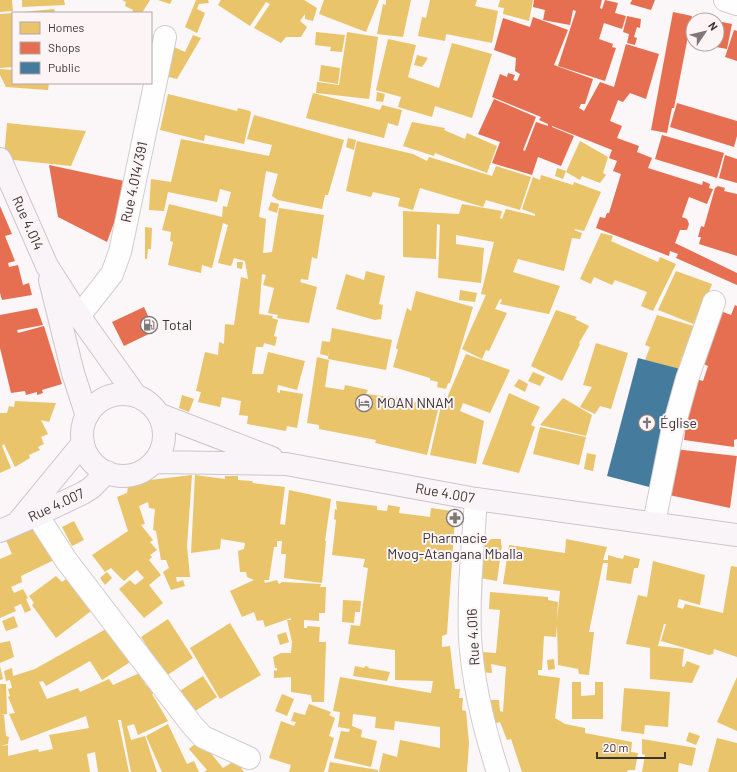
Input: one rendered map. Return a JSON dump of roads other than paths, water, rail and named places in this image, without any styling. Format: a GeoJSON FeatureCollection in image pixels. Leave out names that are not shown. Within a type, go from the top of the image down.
{"type":"FeatureCollection","features":[{"type":"Feature","properties":{"kind":"main road","name":"Rue 4.014"},"geometry":{"type":"LineString","coordinates":[[0,159],[47,266]]}},
{"type":"Feature","properties":{"kind":"main road"},"geometry":{"type":"LineString","coordinates":[[47,266],[79,316],[136,396]]}},
{"type":"Feature","properties":{"kind":"main road"},"geometry":{"type":"LineString","coordinates":[[47,266],[73,373],[87,416]]}},
{"type":"Feature","properties":{"kind":"main road"},"geometry":{"type":"LineString","coordinates":[[122,394],[136,396],[149,403],[158,414],[163,426],[164,439],[161,452],[154,462],[144,470],[132,475],[119,475],[107,472],[96,465],[88,455],[83,443],[83,429],[87,416],[96,404],[108,397],[122,394]]}},
{"type":"Feature","properties":{"kind":"main road"},"geometry":{"type":"LineString","coordinates":[[158,414],[286,464]]}},
{"type":"Feature","properties":{"kind":"main road"},"geometry":{"type":"LineString","coordinates":[[9,527],[83,443]]}},
{"type":"Feature","properties":{"kind":"main road","name":"Rue 4.007"},"geometry":{"type":"LineString","coordinates":[[154,462],[286,464],[476,499],[737,535]]}},
{"type":"Feature","properties":{"kind":"main road","name":"Rue 4.007"},"geometry":{"type":"LineString","coordinates":[[9,527],[91,488],[107,472]]}},
{"type":"Feature","properties":{"kind":"street"},"geometry":{"type":"LineString","coordinates":[[725,0],[737,4]]}},
{"type":"Feature","properties":{"kind":"street","name":"Rue 4.014/391"},"geometry":{"type":"LineString","coordinates":[[79,316],[112,274],[120,252],[166,37]]}},
{"type":"Feature","properties":{"kind":"street"},"geometry":{"type":"LineString","coordinates":[[654,523],[672,433],[687,379],[714,302]]}},
{"type":"Feature","properties":{"kind":"street","name":"Rue 4.016"},"geometry":{"type":"LineString","coordinates":[[476,499],[470,639],[475,681],[485,732],[498,772]]}},
{"type":"Feature","properties":{"kind":"street"},"geometry":{"type":"LineString","coordinates":[[37,515],[74,571],[192,725],[203,737],[249,758]]}},
{"type":"Feature","properties":{"kind":"place","name":"Total"},"geometry":{"type":"Point","coordinates":[149,325]}},
{"type":"Feature","properties":{"kind":"place","name":"MOAN NNAM"},"geometry":{"type":"Point","coordinates":[364,403]}},
{"type":"Feature","properties":{"kind":"place","name":"Église"},"geometry":{"type":"Point","coordinates":[647,423]}},
{"type":"Feature","properties":{"kind":"place","name":"Pharmacie Mvog-Atangana Mballa"},"geometry":{"type":"Point","coordinates":[455,518]}}]}
